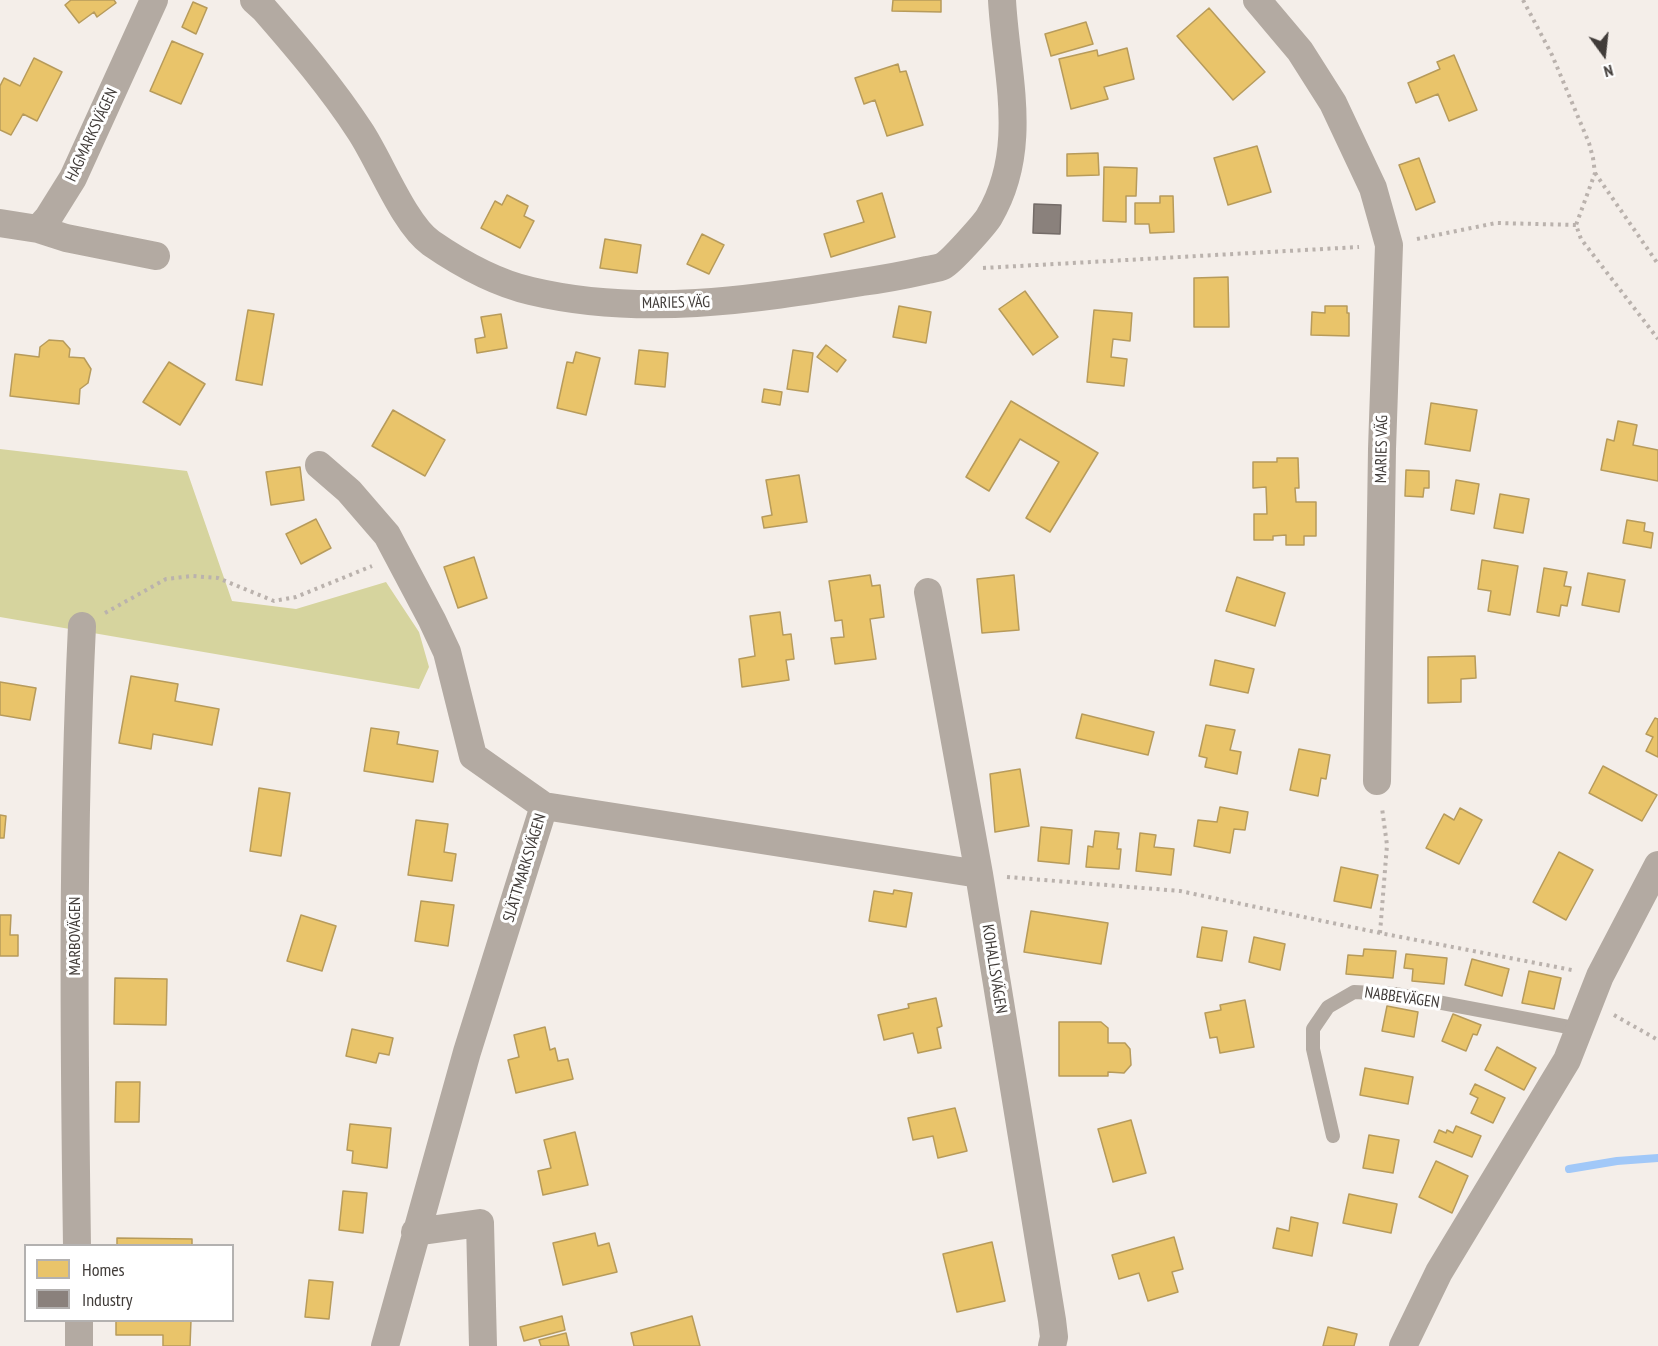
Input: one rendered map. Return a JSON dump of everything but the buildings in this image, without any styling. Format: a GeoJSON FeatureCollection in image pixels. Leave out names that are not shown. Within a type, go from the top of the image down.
{"type":"FeatureCollection","features":[{"type":"Feature","properties":{"kind":"street","name":"HAGMARKSVÄGEN"},"geometry":{"type":"LineString","coordinates":[[38,229],[48,218],[74,178],[154,0]]}},
{"type":"Feature","properties":{"kind":"street","name":"MARIES VÄG"},"geometry":{"type":"LineString","coordinates":[[254,0],[316,70],[361,132],[413,224],[429,241],[480,272],[518,287],[568,298],[644,304],[722,303],[906,275],[944,266]]}},
{"type":"Feature","properties":{"kind":"street"},"geometry":{"type":"LineString","coordinates":[[944,266],[988,220],[1000,195],[1008,163],[1014,123],[1002,0]]}},
{"type":"Feature","properties":{"kind":"street","name":"MARIES VÄG"},"geometry":{"type":"LineString","coordinates":[[1257,0],[1300,51],[1332,103],[1373,188],[1389,246],[1382,449],[1377,782]]}},
{"type":"Feature","properties":{"kind":"street"},"geometry":{"type":"LineString","coordinates":[[0,223],[38,229],[66,238],[156,256]]}},
{"type":"Feature","properties":{"kind":"street","name":"SLÄTTMARKSVÄGEN"},"geometry":{"type":"LineString","coordinates":[[319,465],[349,491],[387,535],[447,652],[473,756],[544,806],[467,1052],[385,1346]]}},
{"type":"Feature","properties":{"kind":"street","name":"KOHALLSVÄGEN"},"geometry":{"type":"LineString","coordinates":[[928,592],[979,874],[1052,1320],[1054,1337],[1052,1346]]}},
{"type":"Feature","properties":{"kind":"street","name":"MARBOVÄGEN"},"geometry":{"type":"LineString","coordinates":[[78,1244],[74,1043],[76,748],[82,626]]}},
{"type":"Feature","properties":{"kind":"street"},"geometry":{"type":"LineString","coordinates":[[544,806],[979,874]]}},
{"type":"Feature","properties":{"kind":"street"},"geometry":{"type":"LineString","coordinates":[[1403,1346],[1439,1272],[1567,1060],[1595,988],[1658,865]]}},
{"type":"Feature","properties":{"kind":"street"},"geometry":{"type":"LineString","coordinates":[[416,1232],[480,1223],[483,1346]]}},
{"type":"Feature","properties":{"kind":"street"},"geometry":{"type":"LineString","coordinates":[[79,1322],[79,1346]]}},
{"type":"Feature","properties":{"kind":"lane","name":"NABBEVÄGEN"},"geometry":{"type":"LineString","coordinates":[[1333,1136],[1313,1049],[1313,1029],[1328,1007],[1354,992],[1395,994],[1579,1029]]}},
{"type":"Feature","properties":{"kind":"path"},"geometry":{"type":"LineString","coordinates":[[1523,0],[1552,55],[1589,142],[1595,173],[1616,207],[1658,264]]}},
{"type":"Feature","properties":{"kind":"path"},"geometry":{"type":"LineString","coordinates":[[1595,173],[1576,225],[1581,239],[1658,339]]}},
{"type":"Feature","properties":{"kind":"path"},"geometry":{"type":"LineString","coordinates":[[944,266],[986,268],[1389,246],[1496,223],[1576,225]]}},
{"type":"Feature","properties":{"kind":"path"},"geometry":{"type":"LineString","coordinates":[[82,626],[166,579],[192,576],[218,579],[274,601],[296,597],[397,556]]}},
{"type":"Feature","properties":{"kind":"path"},"geometry":{"type":"LineString","coordinates":[[1377,782],[1387,845],[1380,933]]}},
{"type":"Feature","properties":{"kind":"path"},"geometry":{"type":"LineString","coordinates":[[979,874],[1180,891],[1380,933],[1595,988],[1658,1040]]}},
{"type":"Feature","properties":{"kind":"shaded area"},"geometry":{"type":"Polygon","coordinates":[[[0,449],[187,471],[232,601],[296,609],[386,582],[419,632],[429,667],[419,689],[0,617],[0,449]]]}},
{"type":"Feature","properties":{"kind":"waterway"},"geometry":{"type":"LineString","coordinates":[[1569,1169],[1617,1161],[1658,1158]]}}]}
